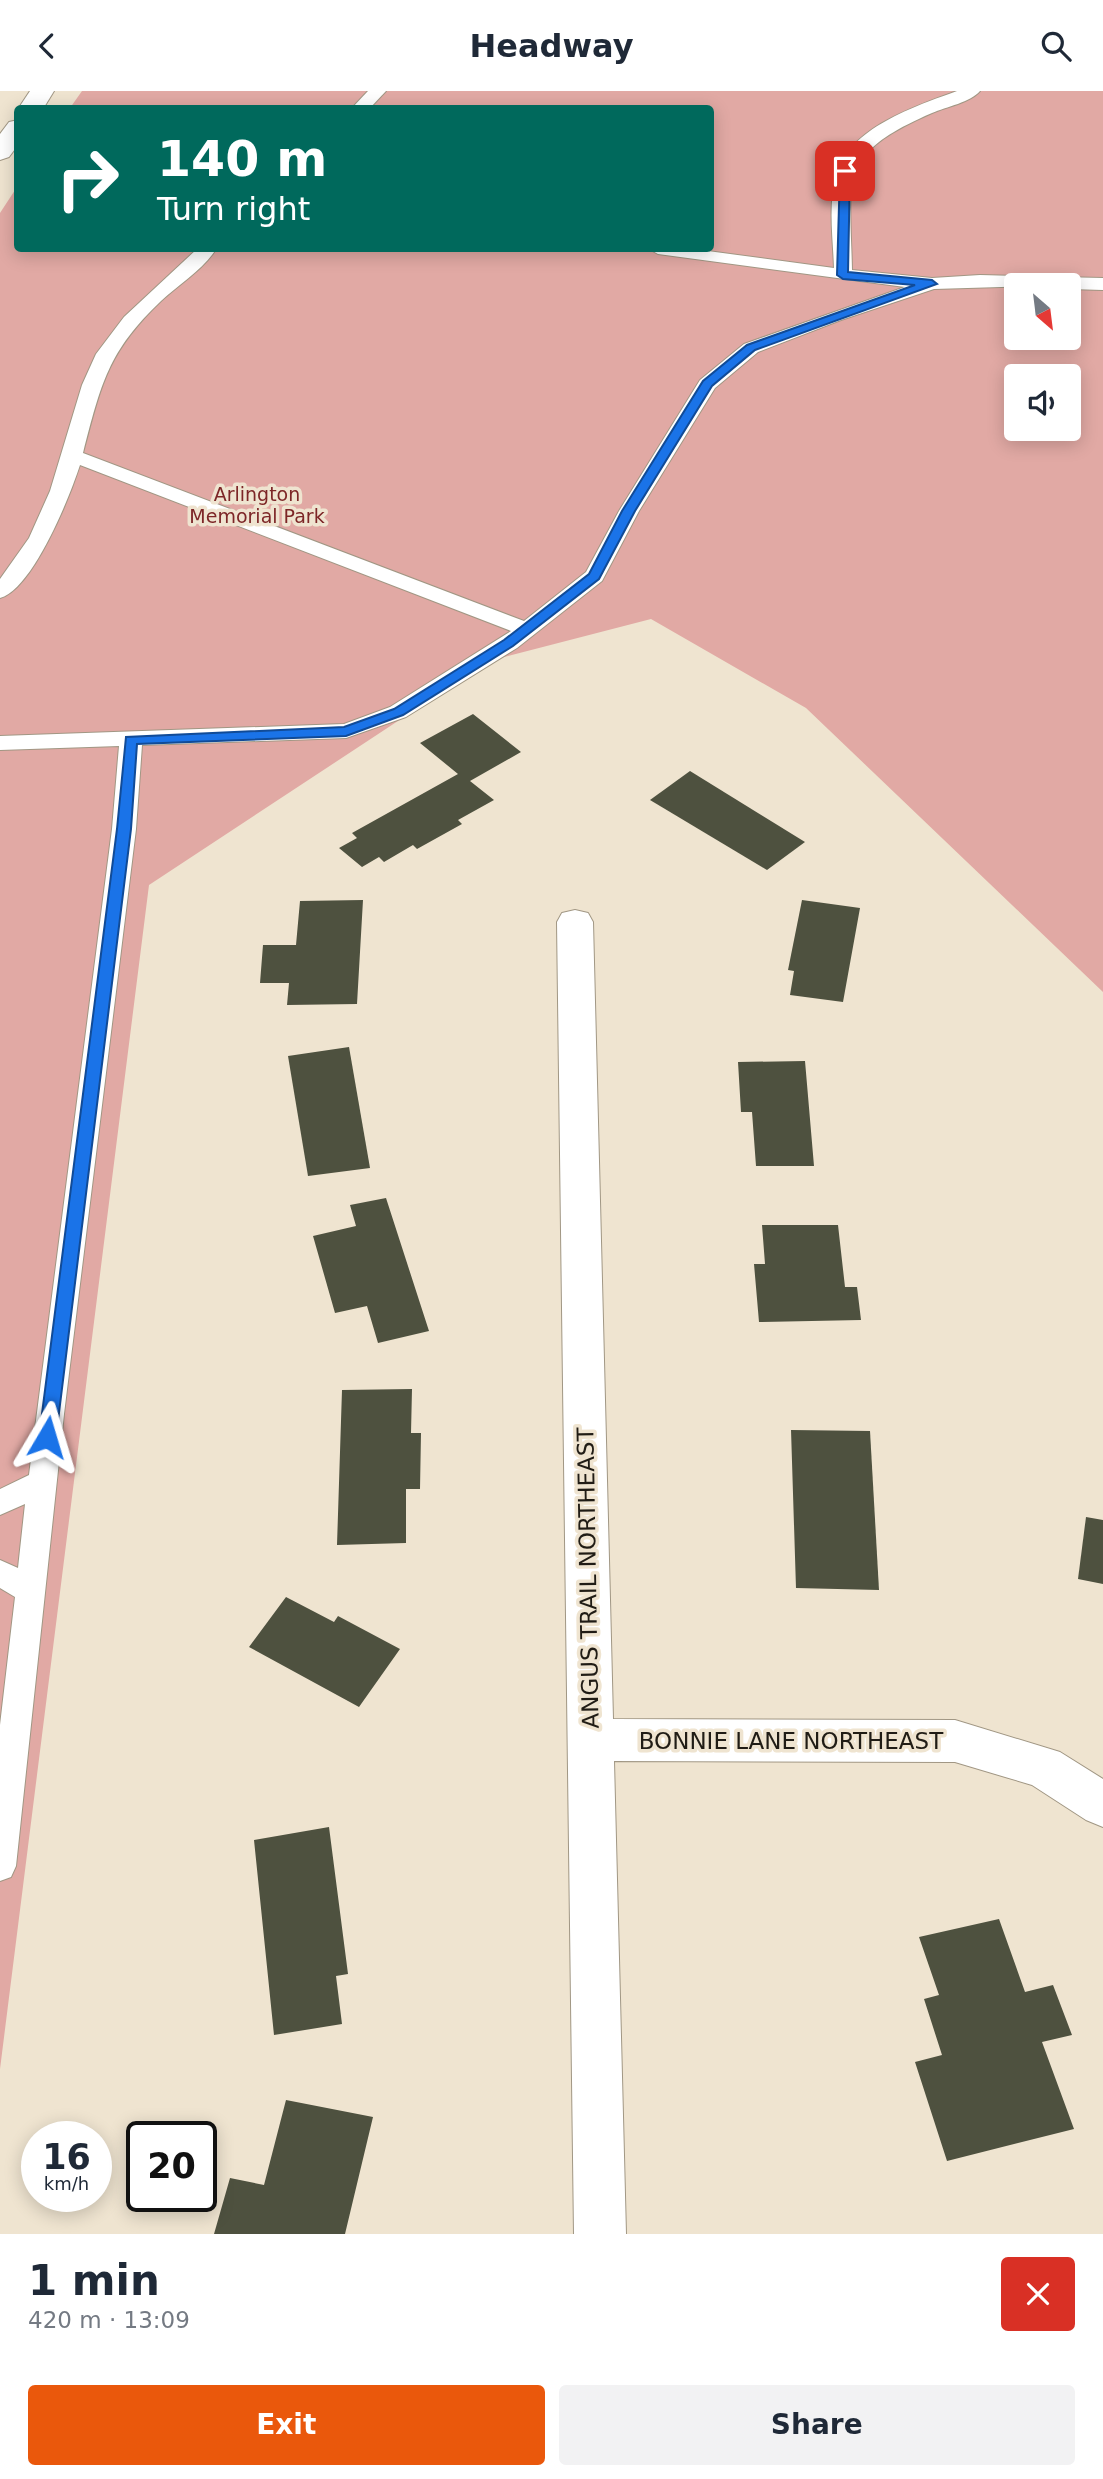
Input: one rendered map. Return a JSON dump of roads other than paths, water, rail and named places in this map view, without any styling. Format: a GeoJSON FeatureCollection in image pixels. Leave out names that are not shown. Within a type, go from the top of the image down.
{"type":"FeatureCollection","features":[{"type":"Feature","properties":{"kind":"street"},"geometry":{"type":"LineString","coordinates":[[0,152],[14,133]]}},
{"type":"Feature","properties":{"kind":"street","name":"ANGUS TRAIL NORTHEAST"},"geometry":{"type":"LineString","coordinates":[[575,922],[600,2234]]}},
{"type":"Feature","properties":{"kind":"street","name":"BONNIE LANE NORTHEAST"},"geometry":{"type":"LineString","coordinates":[[591,1740],[955,1741],[1044,1767],[1103,1805]]}},
{"type":"Feature","properties":{"kind":"lane"},"geometry":{"type":"LineString","coordinates":[[363,105],[378,91]]}},
{"type":"Feature","properties":{"kind":"lane"},"geometry":{"type":"LineString","coordinates":[[843,275],[845,171],[865,143],[910,116],[972,91]]}},
{"type":"Feature","properties":{"kind":"lane"},"geometry":{"type":"LineString","coordinates":[[0,591],[18,575],[42,531],[66,475],[96,371],[124,329],[204,252]]}},
{"type":"Feature","properties":{"kind":"lane"},"geometry":{"type":"LineString","coordinates":[[679,252],[843,275],[932,284],[980,281],[1103,284]]}},
{"type":"Feature","properties":{"kind":"lane"},"geometry":{"type":"LineString","coordinates":[[0,743],[346,731],[398,712],[526,629],[595,576],[629,511],[707,384],[751,348],[834,316],[932,284]]}},
{"type":"Feature","properties":{"kind":"lane"},"geometry":{"type":"LineString","coordinates":[[71,455],[526,629]]}},
{"type":"Feature","properties":{"kind":"lane"},"geometry":{"type":"LineString","coordinates":[[0,1867],[42,1482],[124,829],[131,740]]}},
{"type":"Feature","properties":{"kind":"lane"},"geometry":{"type":"LineString","coordinates":[[0,1503],[42,1482]]}},
{"type":"Feature","properties":{"kind":"lane"},"geometry":{"type":"LineString","coordinates":[[0,1573],[30,1590]]}},
{"type":"Feature","properties":{"kind":"park label","name":"Arlington Memorial Park"},"geometry":{"type":"Point","coordinates":[257,505]}}]}
